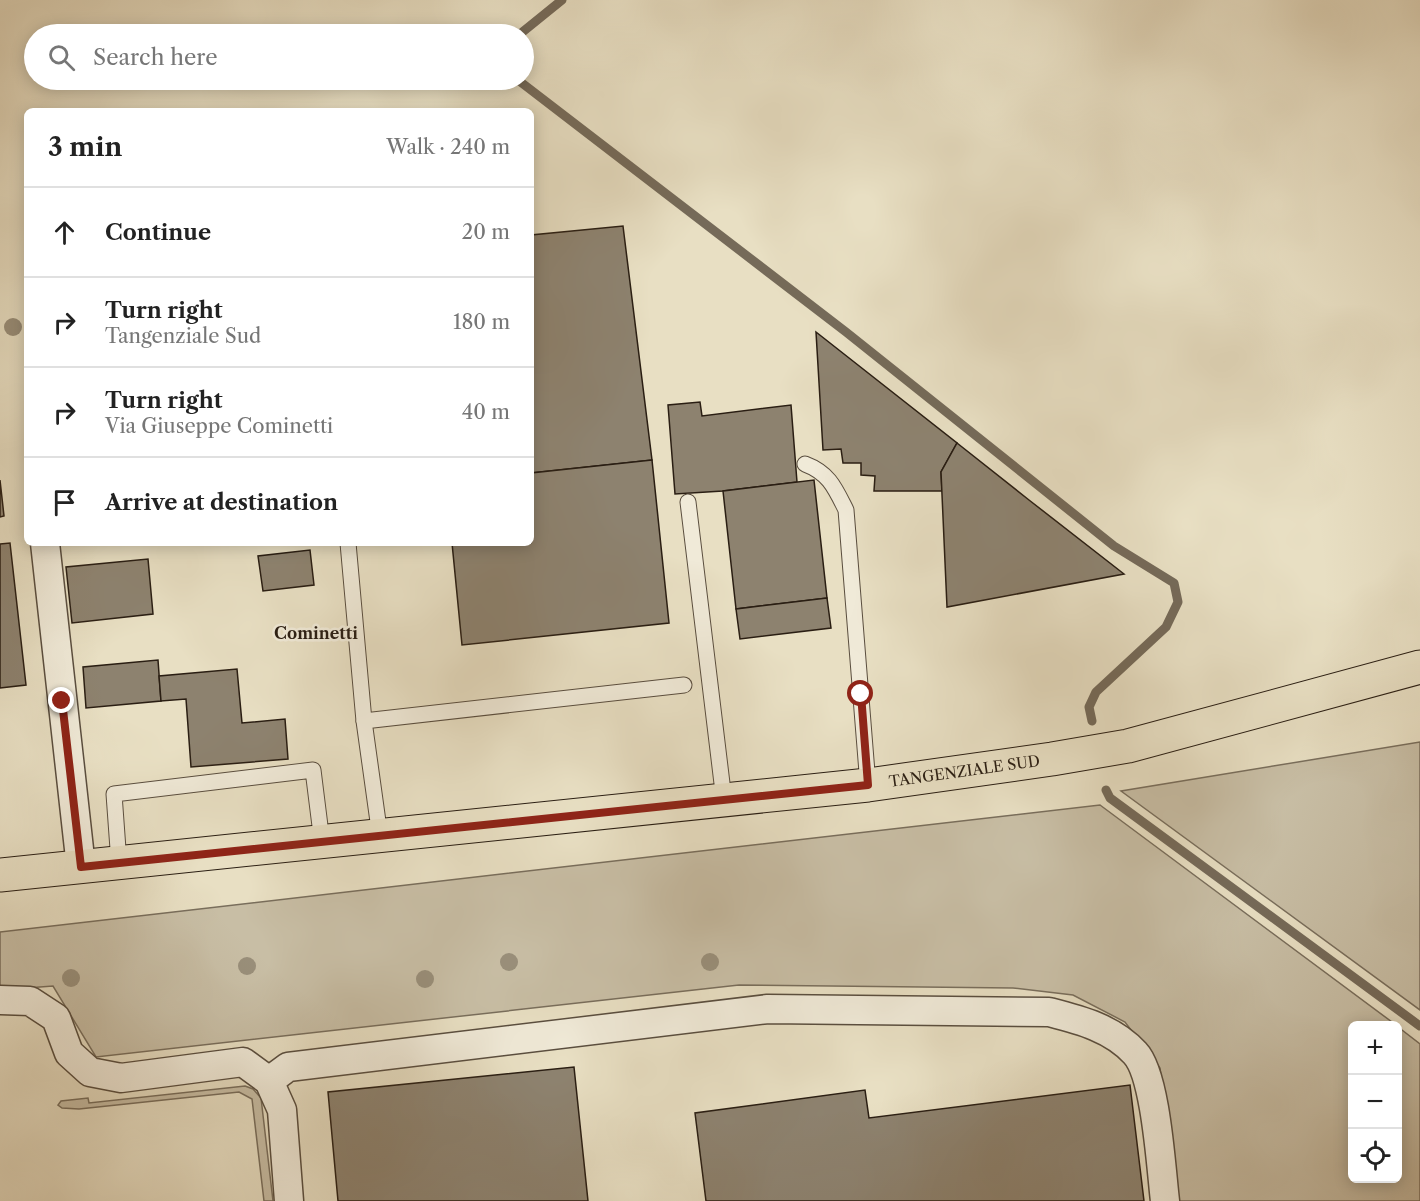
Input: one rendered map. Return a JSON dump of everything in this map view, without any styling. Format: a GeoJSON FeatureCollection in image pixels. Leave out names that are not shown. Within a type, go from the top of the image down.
{"type":"FeatureCollection","features":[{"type":"Feature","properties":{"kind":"main road","name":"TANGENZIALE SUD"},"geometry":{"type":"LineString","coordinates":[[0,876],[868,785],[1090,754],[1128,746],[1420,667]]}},
{"type":"Feature","properties":{"kind":"street"},"geometry":{"type":"LineString","coordinates":[[45,546],[81,867]]}},
{"type":"Feature","properties":{"kind":"street"},"geometry":{"type":"LineString","coordinates":[[0,999],[30,1001],[56,1018],[69,1053],[90,1072],[121,1078],[243,1062],[269,1081],[282,1110],[289,1201]]}},
{"type":"Feature","properties":{"kind":"street"},"geometry":{"type":"LineString","coordinates":[[269,1081],[288,1067],[768,1009],[1049,1012],[1083,1020],[1112,1034],[1137,1054],[1151,1087],[1165,1201]]}},
{"type":"Feature","properties":{"kind":"lane"},"geometry":{"type":"LineString","coordinates":[[805,464],[818,469],[834,484],[846,510],[868,785]]}},
{"type":"Feature","properties":{"kind":"lane"},"geometry":{"type":"LineString","coordinates":[[688,502],[724,800]]}},
{"type":"Feature","properties":{"kind":"lane"},"geometry":{"type":"LineString","coordinates":[[348,546],[364,721],[380,836]]}},
{"type":"Feature","properties":{"kind":"lane"},"geometry":{"type":"LineString","coordinates":[[364,721],[684,685]]}},
{"type":"Feature","properties":{"kind":"lane"},"geometry":{"type":"LineString","coordinates":[[119,863],[114,794],[313,770],[322,842]]}},
{"type":"Feature","properties":{"kind":"shaded area"},"geometry":{"type":"Polygon","coordinates":[[[1420,742],[1420,1010],[1121,791],[1420,742]]]}},
{"type":"Feature","properties":{"kind":"shaded area"},"geometry":{"type":"Polygon","coordinates":[[[1100,805],[1391,1021],[1348,1021],[1348,1183],[1402,1183],[1402,1030],[1420,1044],[1420,1201],[1177,1201],[1160,1068],[1125,1022],[1073,995],[1013,988],[739,985],[96,1057],[53,986],[0,990],[0,932],[1100,805]]]}},
{"type":"Feature","properties":{"kind":"shaded area"},"geometry":{"type":"Polygon","coordinates":[[[245,1086],[253,1089],[261,1098],[273,1201],[264,1201],[252,1099],[239,1092],[79,1109],[62,1108],[58,1105],[61,1101],[88,1098],[89,1103],[245,1086]]]}},
{"type":"Feature","properties":{"kind":"building"},"geometry":{"type":"Polygon","coordinates":[[[623,226],[652,460],[534,473],[534,235],[623,226]]]}},
{"type":"Feature","properties":{"kind":"building"},"geometry":{"type":"Polygon","coordinates":[[[816,332],[957,443],[941,472],[942,491],[874,491],[875,476],[861,475],[861,463],[843,463],[841,449],[823,450],[816,332]]]}},
{"type":"Feature","properties":{"kind":"building"},"geometry":{"type":"Polygon","coordinates":[[[700,402],[702,416],[791,405],[797,482],[675,494],[668,405],[700,402]]]}},
{"type":"Feature","properties":{"kind":"building"},"geometry":{"type":"Polygon","coordinates":[[[957,443],[1124,574],[947,607],[941,472],[957,443]]]}},
{"type":"Feature","properties":{"kind":"building"},"geometry":{"type":"Polygon","coordinates":[[[652,460],[669,623],[462,645],[452,546],[534,546],[534,473],[652,460]]]}},
{"type":"Feature","properties":{"kind":"building"},"geometry":{"type":"Polygon","coordinates":[[[0,480],[4,516],[0,517],[0,480]]]}},
{"type":"Feature","properties":{"kind":"building"},"geometry":{"type":"Polygon","coordinates":[[[814,480],[827,598],[736,609],[723,491],[814,480]]]}},
{"type":"Feature","properties":{"kind":"building"},"geometry":{"type":"Polygon","coordinates":[[[10,543],[26,685],[0,688],[0,544],[10,543]]]}},
{"type":"Feature","properties":{"kind":"building"},"geometry":{"type":"Polygon","coordinates":[[[310,550],[314,585],[263,591],[258,556],[310,550]]]}},
{"type":"Feature","properties":{"kind":"building"},"geometry":{"type":"Polygon","coordinates":[[[148,559],[153,614],[72,623],[66,567],[148,559]]]}},
{"type":"Feature","properties":{"kind":"building"},"geometry":{"type":"Polygon","coordinates":[[[827,598],[831,628],[740,639],[736,609],[827,598]]]}},
{"type":"Feature","properties":{"kind":"building"},"geometry":{"type":"Polygon","coordinates":[[[158,660],[161,701],[86,708],[83,667],[158,660]]]}},
{"type":"Feature","properties":{"kind":"building"},"geometry":{"type":"Polygon","coordinates":[[[237,669],[242,723],[285,719],[288,759],[191,767],[186,699],[161,701],[159,676],[237,669]]]}},
{"type":"Feature","properties":{"kind":"building"},"geometry":{"type":"Polygon","coordinates":[[[574,1067],[588,1201],[338,1201],[328,1092],[574,1067]]]}},
{"type":"Feature","properties":{"kind":"building"},"geometry":{"type":"Polygon","coordinates":[[[1130,1085],[1144,1201],[706,1201],[695,1113],[865,1090],[869,1118],[1130,1085]]]}},
{"type":"Feature","properties":{"kind":"waterway"},"geometry":{"type":"LineString","coordinates":[[532,24],[562,0]]}},
{"type":"Feature","properties":{"kind":"waterway"},"geometry":{"type":"LineString","coordinates":[[531,90],[846,332],[1114,546],[1174,583],[1178,602],[1166,627],[1096,692],[1089,707],[1092,721]]}},
{"type":"Feature","properties":{"kind":"waterway"},"geometry":{"type":"LineString","coordinates":[[1106,790],[1110,798],[1420,1026]]}},
{"type":"Feature","properties":{"kind":"district","name":"Cominetti"},"geometry":{"type":"Point","coordinates":[316,633]}},
{"type":"Feature","properties":{"kind":"route"},"geometry":{"type":"LineString","coordinates":[[62,701],[81,867],[868,785],[861,694]]}}]}
